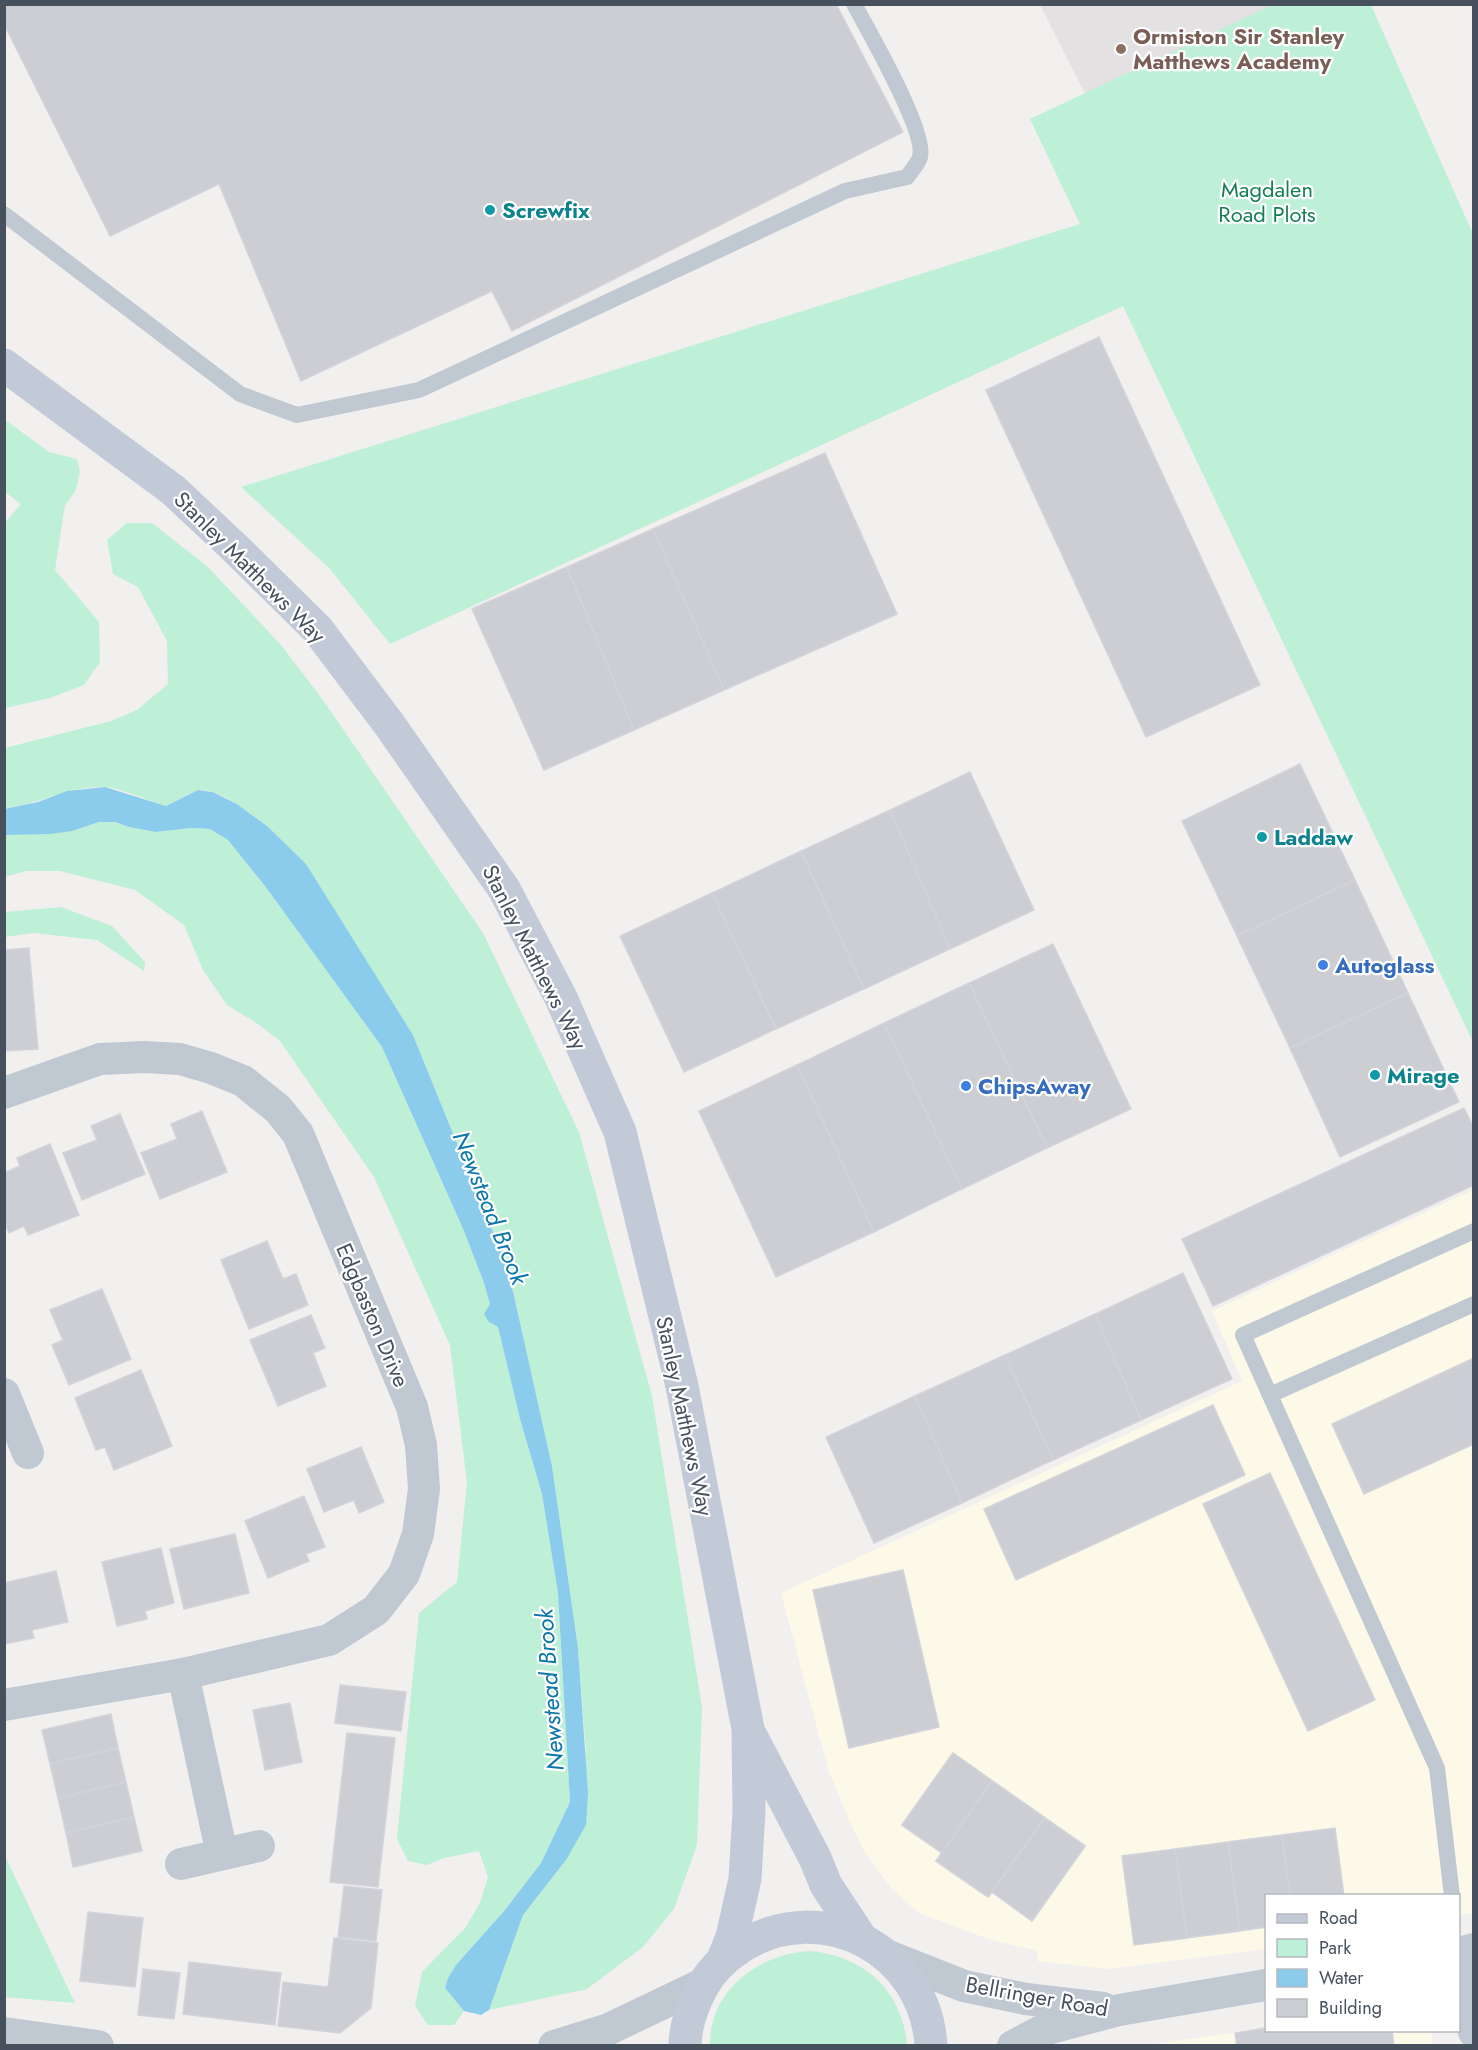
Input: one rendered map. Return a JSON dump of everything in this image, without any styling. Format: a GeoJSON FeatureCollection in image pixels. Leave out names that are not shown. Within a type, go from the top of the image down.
{"type":"FeatureCollection","features":[{"type":"Feature","properties":{"kind":"main road","name":"Stanley Matthews Way"},"geometry":{"type":"LineString","coordinates":[[4,365],[173,490],[318,630],[388,724],[504,889],[561,998],[620,1132],[682,1386],[748,1729],[749,1811],[745,1879],[732,1936],[689,2018],[685,2046]]}},
{"type":"Feature","properties":{"kind":"main road","name":"Stanley Matthews Way"},"geometry":{"type":"LineString","coordinates":[[748,1729],[826,1885],[861,1938]]}},
{"type":"Feature","properties":{"kind":"main road"},"geometry":{"type":"LineString","coordinates":[[713,1972],[748,1942],[763,1935],[796,1927],[829,1929],[861,1938],[901,1968],[920,1998],[927,2015],[931,2046]]}},
{"type":"Feature","properties":{"kind":"street","name":"Edgbaston Drive"},"geometry":{"type":"LineString","coordinates":[[4,1093],[100,1059],[144,1057],[180,1059],[212,1068],[243,1081],[278,1109],[298,1134],[412,1407],[421,1445],[424,1489],[418,1534],[404,1574],[376,1610],[328,1640],[183,1674],[4,1705]]}},
{"type":"Feature","properties":{"kind":"street"},"geometry":{"type":"LineString","coordinates":[[5,1394],[28,1453]]}},
{"type":"Feature","properties":{"kind":"street"},"geometry":{"type":"LineString","coordinates":[[183,1674],[222,1854]]}},
{"type":"Feature","properties":{"kind":"street"},"geometry":{"type":"LineString","coordinates":[[181,1864],[259,1846]]}},
{"type":"Feature","properties":{"kind":"street","name":"Bellringer Road"},"geometry":{"type":"LineString","coordinates":[[888,1956],[964,1986],[1026,1999],[1119,2010]]}},
{"type":"Feature","properties":{"kind":"street"},"geometry":{"type":"LineString","coordinates":[[1460,1958],[1473,2032]]}},
{"type":"Feature","properties":{"kind":"street"},"geometry":{"type":"LineString","coordinates":[[554,2046],[609,2029],[713,1972]]}},
{"type":"Feature","properties":{"kind":"street","name":"Bellringer Road"},"geometry":{"type":"LineString","coordinates":[[1013,2046],[1043,2030],[1119,2010],[1265,1985]]}},
{"type":"Feature","properties":{"kind":"street"},"geometry":{"type":"LineString","coordinates":[[4,2033],[98,2046]]}},
{"type":"Feature","properties":{"kind":"lane"},"geometry":{"type":"LineString","coordinates":[[4,214],[240,394],[297,416],[419,390],[845,191],[907,177],[920,158],[921,141],[905,102],[854,4]]}},
{"type":"Feature","properties":{"kind":"lane"},"geometry":{"type":"LineString","coordinates":[[1452,1894],[1437,1768],[1243,1335],[1473,1231]]}},
{"type":"Feature","properties":{"kind":"lane"},"geometry":{"type":"LineString","coordinates":[[1270,1395],[1473,1304]]}},
{"type":"Feature","properties":{"kind":"shaded area","name":"Ormiston Sir Stanley Matthews Academy"},"geometry":{"type":"Polygon","coordinates":[[[1040,5],[1274,5],[1085,94],[1040,5]]]}},
{"type":"Feature","properties":{"kind":"shaded area"},"geometry":{"type":"Polygon","coordinates":[[[1473,1190],[1473,1913],[1460,1915],[1460,1894],[1265,1894],[1265,1949],[1108,1969],[1037,1961],[1038,1951],[991,1940],[919,1913],[891,1888],[864,1851],[828,1769],[781,1593],[1242,1381],[1212,1311],[1473,1190]]]}},
{"type":"Feature","properties":{"kind":"shaded area"},"geometry":{"type":"Polygon","coordinates":[[[1265,2028],[1265,2032],[1431,2032],[1433,2045],[1141,2046],[1265,2028]]]}},
{"type":"Feature","properties":{"kind":"green space","name":"Magdalen Road Plots"},"geometry":{"type":"Polygon","coordinates":[[[1274,4],[1371,5],[1473,234],[1473,1042],[1123,306],[390,644],[330,569],[241,487],[1080,224],[1030,119],[1274,4]]]}},
{"type":"Feature","properties":{"kind":"green space"},"geometry":{"type":"Polygon","coordinates":[[[4,419],[49,452],[77,459],[80,472],[75,492],[65,505],[55,570],[99,622],[100,662],[84,685],[50,698],[5,708],[5,523],[21,504],[5,492],[4,419]]]}},
{"type":"Feature","properties":{"kind":"green space"},"geometry":{"type":"Polygon","coordinates":[[[127,523],[152,523],[208,567],[281,645],[323,700],[483,933],[579,1132],[652,1396],[702,1707],[697,1845],[674,1909],[643,1947],[587,1989],[489,2010],[523,1915],[566,1860],[586,1752],[578,1648],[552,1466],[508,1269],[413,1035],[267,826],[223,796],[204,790],[196,791],[166,806],[117,789],[91,787],[5,809],[5,748],[111,721],[137,710],[168,684],[167,641],[138,587],[113,574],[107,540],[127,523]]]}},
{"type":"Feature","properties":{"kind":"green space"},"geometry":{"type":"Polygon","coordinates":[[[99,822],[115,822],[156,832],[191,828],[210,829],[228,839],[382,1047],[464,1231],[490,1304],[489,1322],[498,1327],[520,1419],[542,1494],[558,1593],[570,1802],[541,1863],[505,1910],[456,1965],[448,1978],[445,1988],[464,2011],[454,2025],[428,2025],[415,2006],[422,1972],[465,1928],[480,1903],[488,1877],[479,1851],[444,1858],[427,1865],[408,1861],[397,1839],[419,1613],[457,1582],[467,1483],[450,1345],[374,1177],[280,1041],[227,1005],[203,970],[184,925],[135,890],[60,871],[26,871],[5,877],[5,835],[72,831],[99,822]]]}},
{"type":"Feature","properties":{"kind":"green space"},"geometry":{"type":"Polygon","coordinates":[[[61,907],[112,926],[145,962],[144,971],[97,940],[34,933],[5,937],[5,912],[61,907]]]}},
{"type":"Feature","properties":{"kind":"green space"},"geometry":{"type":"Polygon","coordinates":[[[5,1856],[75,2003],[5,1997],[5,1856]]]}},
{"type":"Feature","properties":{"kind":"green space"},"geometry":{"type":"Polygon","coordinates":[[[811,1951],[848,1960],[877,1980],[889,1993],[897,2008],[904,2025],[907,2045],[710,2045],[712,2025],[718,2007],[741,1978],[756,1967],[774,1959],[792,1953],[811,1951]]]}},
{"type":"Feature","properties":{"kind":"water"},"geometry":{"type":"Polygon","coordinates":[[[105,787],[166,806],[198,790],[213,792],[237,804],[267,826],[306,864],[413,1035],[508,1269],[552,1466],[578,1648],[588,1793],[586,1825],[566,1860],[523,1915],[489,2010],[481,2015],[464,2011],[445,1988],[448,1978],[456,1965],[505,1910],[541,1863],[570,1802],[558,1593],[542,1494],[520,1419],[498,1327],[489,1322],[484,1314],[490,1304],[484,1283],[464,1231],[382,1047],[265,886],[228,840],[210,829],[191,828],[156,832],[115,822],[99,822],[72,831],[50,834],[5,835],[5,809],[38,802],[67,791],[105,787]]]}},
{"type":"Feature","properties":{"kind":"building","name":"Screwfix"},"geometry":{"type":"Polygon","coordinates":[[[4,4],[836,4],[903,132],[512,331],[492,291],[301,381],[219,184],[110,236],[4,24],[4,4]]]}},
{"type":"Feature","properties":{"kind":"building"},"geometry":{"type":"Polygon","coordinates":[[[1099,337],[1260,685],[1146,737],[986,390],[1099,337]]]}},
{"type":"Feature","properties":{"kind":"building"},"geometry":{"type":"Polygon","coordinates":[[[825,453],[897,614],[724,690],[653,529],[825,453]]]}},
{"type":"Feature","properties":{"kind":"building"},"geometry":{"type":"Polygon","coordinates":[[[653,529],[724,690],[634,730],[567,567],[653,529]]]}},
{"type":"Feature","properties":{"kind":"building"},"geometry":{"type":"Polygon","coordinates":[[[567,567],[634,730],[544,770],[472,609],[567,567]]]}},
{"type":"Feature","properties":{"kind":"building","name":"Laddaw"},"geometry":{"type":"Polygon","coordinates":[[[1300,764],[1355,880],[1237,936],[1182,821],[1300,764]]]}},
{"type":"Feature","properties":{"kind":"building"},"geometry":{"type":"Polygon","coordinates":[[[970,772],[1034,910],[950,949],[890,810],[970,772]]]}},
{"type":"Feature","properties":{"kind":"building"},"geometry":{"type":"Polygon","coordinates":[[[890,810],[950,949],[864,989],[801,851],[890,810]]]}},
{"type":"Feature","properties":{"kind":"building"},"geometry":{"type":"Polygon","coordinates":[[[801,851],[864,989],[776,1029],[712,893],[801,851]]]}},
{"type":"Feature","properties":{"kind":"building","name":"Autoglass"},"geometry":{"type":"Polygon","coordinates":[[[1355,880],[1408,993],[1290,1048],[1237,936],[1355,880]]]}},
{"type":"Feature","properties":{"kind":"building"},"geometry":{"type":"Polygon","coordinates":[[[712,893],[776,1029],[684,1072],[620,936],[712,893]]]}},
{"type":"Feature","properties":{"kind":"building"},"geometry":{"type":"Polygon","coordinates":[[[1053,944],[1131,1109],[1047,1148],[969,983],[1053,944]]]}},
{"type":"Feature","properties":{"kind":"building"},"geometry":{"type":"Polygon","coordinates":[[[29,948],[38,1049],[4,1051],[4,950],[29,948]]]}},
{"type":"Feature","properties":{"kind":"building","name":"ChipsAway"},"geometry":{"type":"Polygon","coordinates":[[[969,983],[1047,1148],[962,1189],[884,1023],[969,983]]]}},
{"type":"Feature","properties":{"kind":"building","name":"Mirage"},"geometry":{"type":"Polygon","coordinates":[[[1408,993],[1459,1102],[1340,1157],[1290,1048],[1408,993]]]}},
{"type":"Feature","properties":{"kind":"building"},"geometry":{"type":"Polygon","coordinates":[[[884,1023],[962,1189],[874,1232],[797,1065],[884,1023]]]}},
{"type":"Feature","properties":{"kind":"building"},"geometry":{"type":"Polygon","coordinates":[[[797,1065],[874,1232],[776,1277],[699,1111],[797,1065]]]}},
{"type":"Feature","properties":{"kind":"building"},"geometry":{"type":"Polygon","coordinates":[[[1464,1108],[1474,1128],[1474,1185],[1213,1306],[1182,1239],[1464,1108]]]}},
{"type":"Feature","properties":{"kind":"building"},"geometry":{"type":"Polygon","coordinates":[[[202,1111],[227,1172],[160,1199],[141,1153],[177,1139],[171,1124],[202,1111]]]}},
{"type":"Feature","properties":{"kind":"building"},"geometry":{"type":"Polygon","coordinates":[[[120,1114],[145,1174],[82,1200],[63,1153],[97,1140],[91,1126],[120,1114]]]}},
{"type":"Feature","properties":{"kind":"building"},"geometry":{"type":"Polygon","coordinates":[[[50,1144],[79,1215],[28,1235],[24,1226],[9,1233],[4,1222],[4,1173],[20,1166],[17,1158],[50,1144]]]}},
{"type":"Feature","properties":{"kind":"building"},"geometry":{"type":"Polygon","coordinates":[[[267,1241],[283,1279],[296,1274],[308,1305],[249,1329],[221,1260],[267,1241]]]}},
{"type":"Feature","properties":{"kind":"building"},"geometry":{"type":"Polygon","coordinates":[[[1183,1273],[1232,1379],[1141,1420],[1095,1314],[1183,1273]]]}},
{"type":"Feature","properties":{"kind":"building"},"geometry":{"type":"Polygon","coordinates":[[[102,1289],[131,1359],[69,1385],[52,1345],[63,1340],[50,1310],[102,1289]]]}},
{"type":"Feature","properties":{"kind":"building"},"geometry":{"type":"Polygon","coordinates":[[[1095,1314],[1141,1420],[1053,1460],[1005,1355],[1095,1314]]]}},
{"type":"Feature","properties":{"kind":"building"},"geometry":{"type":"Polygon","coordinates":[[[311,1315],[325,1348],[313,1353],[326,1386],[278,1406],[250,1340],[311,1315]]]}},
{"type":"Feature","properties":{"kind":"building"},"geometry":{"type":"Polygon","coordinates":[[[1005,1355],[1053,1460],[962,1503],[915,1396],[1005,1355]]]}},
{"type":"Feature","properties":{"kind":"building"},"geometry":{"type":"Polygon","coordinates":[[[1474,1358],[1474,1444],[1364,1494],[1332,1424],[1474,1358]]]}},
{"type":"Feature","properties":{"kind":"building"},"geometry":{"type":"Polygon","coordinates":[[[141,1370],[172,1446],[114,1470],[105,1447],[96,1450],[75,1398],[141,1370]]]}},
{"type":"Feature","properties":{"kind":"building"},"geometry":{"type":"Polygon","coordinates":[[[915,1396],[962,1503],[874,1543],[826,1437],[915,1396]]]}},
{"type":"Feature","properties":{"kind":"building"},"geometry":{"type":"Polygon","coordinates":[[[1213,1405],[1245,1475],[1016,1580],[984,1509],[1213,1405]]]}},
{"type":"Feature","properties":{"kind":"building"},"geometry":{"type":"Polygon","coordinates":[[[361,1447],[384,1502],[359,1513],[354,1500],[324,1512],[307,1469],[361,1447]]]}},
{"type":"Feature","properties":{"kind":"building"},"geometry":{"type":"Polygon","coordinates":[[[1270,1473],[1375,1700],[1308,1731],[1203,1504],[1270,1473]]]}},
{"type":"Feature","properties":{"kind":"building"},"geometry":{"type":"Polygon","coordinates":[[[304,1496],[325,1547],[306,1554],[309,1561],[268,1578],[245,1521],[304,1496]]]}},
{"type":"Feature","properties":{"kind":"building"},"geometry":{"type":"Polygon","coordinates":[[[235,1534],[249,1593],[184,1609],[170,1549],[235,1534]]]}},
{"type":"Feature","properties":{"kind":"building"},"geometry":{"type":"Polygon","coordinates":[[[161,1548],[174,1603],[145,1611],[147,1619],[117,1626],[102,1562],[161,1548]]]}},
{"type":"Feature","properties":{"kind":"building"},"geometry":{"type":"Polygon","coordinates":[[[903,1570],[939,1727],[849,1748],[813,1590],[903,1570]]]}},
{"type":"Feature","properties":{"kind":"building"},"geometry":{"type":"Polygon","coordinates":[[[56,1571],[68,1622],[32,1630],[34,1638],[4,1644],[4,1583],[56,1571]]]}},
{"type":"Feature","properties":{"kind":"building"},"geometry":{"type":"Polygon","coordinates":[[[340,1685],[406,1692],[401,1731],[335,1723],[340,1685]]]}},
{"type":"Feature","properties":{"kind":"building"},"geometry":{"type":"Polygon","coordinates":[[[290,1703],[302,1762],[265,1770],[253,1710],[290,1703]]]}},
{"type":"Feature","properties":{"kind":"building"},"geometry":{"type":"Polygon","coordinates":[[[111,1714],[118,1748],[50,1764],[42,1730],[111,1714]]]}},
{"type":"Feature","properties":{"kind":"building"},"geometry":{"type":"Polygon","coordinates":[[[347,1733],[395,1738],[378,1887],[330,1882],[347,1733]]]}},
{"type":"Feature","properties":{"kind":"building"},"geometry":{"type":"Polygon","coordinates":[[[118,1748],[126,1782],[58,1798],[50,1764],[118,1748]]]}},
{"type":"Feature","properties":{"kind":"building"},"geometry":{"type":"Polygon","coordinates":[[[953,1753],[1085,1846],[1032,1921],[992,1892],[988,1897],[936,1861],[942,1853],[902,1825],[953,1753]]]}},
{"type":"Feature","properties":{"kind":"building"},"geometry":{"type":"Polygon","coordinates":[[[953,1753],[992,1781],[942,1853],[902,1825],[953,1753]]]}},
{"type":"Feature","properties":{"kind":"building"},"geometry":{"type":"Polygon","coordinates":[[[992,1781],[1045,1818],[988,1897],[936,1861],[992,1781]]]}},
{"type":"Feature","properties":{"kind":"building"},"geometry":{"type":"Polygon","coordinates":[[[126,1782],[134,1817],[66,1833],[58,1798],[126,1782]]]}},
{"type":"Feature","properties":{"kind":"building"},"geometry":{"type":"Polygon","coordinates":[[[134,1817],[142,1851],[73,1867],[66,1833],[134,1817]]]}},
{"type":"Feature","properties":{"kind":"building"},"geometry":{"type":"Polygon","coordinates":[[[1045,1818],[1085,1846],[1032,1921],[992,1892],[1045,1818]]]}},
{"type":"Feature","properties":{"kind":"building"},"geometry":{"type":"Polygon","coordinates":[[[1335,1828],[1344,1894],[1290,1894],[1282,1835],[1335,1828]]]}},
{"type":"Feature","properties":{"kind":"building"},"geometry":{"type":"Polygon","coordinates":[[[1282,1835],[1290,1894],[1265,1894],[1265,1927],[1240,1931],[1228,1842],[1282,1835]]]}},
{"type":"Feature","properties":{"kind":"building"},"geometry":{"type":"Polygon","coordinates":[[[1228,1842],[1240,1931],[1187,1938],[1175,1849],[1228,1842]]]}},
{"type":"Feature","properties":{"kind":"building"},"geometry":{"type":"Polygon","coordinates":[[[1175,1849],[1187,1938],[1134,1945],[1122,1856],[1175,1849]]]}},
{"type":"Feature","properties":{"kind":"building"},"geometry":{"type":"Polygon","coordinates":[[[344,1886],[382,1890],[376,1941],[338,1937],[344,1886]]]}},
{"type":"Feature","properties":{"kind":"building"},"geometry":{"type":"Polygon","coordinates":[[[88,1912],[143,1918],[135,1987],[80,1981],[88,1912]]]}},
{"type":"Feature","properties":{"kind":"building"},"geometry":{"type":"Polygon","coordinates":[[[334,1938],[378,1943],[371,2008],[340,2033],[278,2026],[283,1982],[328,1987],[334,1938]]]}},
{"type":"Feature","properties":{"kind":"building"},"geometry":{"type":"Polygon","coordinates":[[[189,1962],[281,1973],[275,2025],[183,2014],[189,1962]]]}},
{"type":"Feature","properties":{"kind":"building"},"geometry":{"type":"Polygon","coordinates":[[[143,1969],[180,1973],[174,2019],[138,2015],[143,1969]]]}},
{"type":"Feature","properties":{"kind":"building"},"geometry":{"type":"Polygon","coordinates":[[[1265,2028],[1265,2032],[1392,2032],[1394,2046],[1237,2046],[1235,2033],[1265,2028]]]}},
{"type":"Feature","properties":{"kind":"place","name":"Ormiston Sir Stanley Matthews Academy"},"geometry":{"type":"Point","coordinates":[1121,49]}},
{"type":"Feature","properties":{"kind":"place","name":"Screwfix"},"geometry":{"type":"Point","coordinates":[490,210]}},
{"type":"Feature","properties":{"kind":"place","name":"Laddaw"},"geometry":{"type":"Point","coordinates":[1262,837]}},
{"type":"Feature","properties":{"kind":"place","name":"Autoglass"},"geometry":{"type":"Point","coordinates":[1323,965]}},
{"type":"Feature","properties":{"kind":"place","name":"Mirage"},"geometry":{"type":"Point","coordinates":[1375,1075]}},
{"type":"Feature","properties":{"kind":"place","name":"ChipsAway"},"geometry":{"type":"Point","coordinates":[966,1086]}},
{"type":"Feature","properties":{"kind":"water label","name":"Newstead Brook"},"geometry":{"type":"Point","coordinates":[490,1208]}},
{"type":"Feature","properties":{"kind":"water label","name":"Newstead Brook"},"geometry":{"type":"Point","coordinates":[550,1690]}}]}
